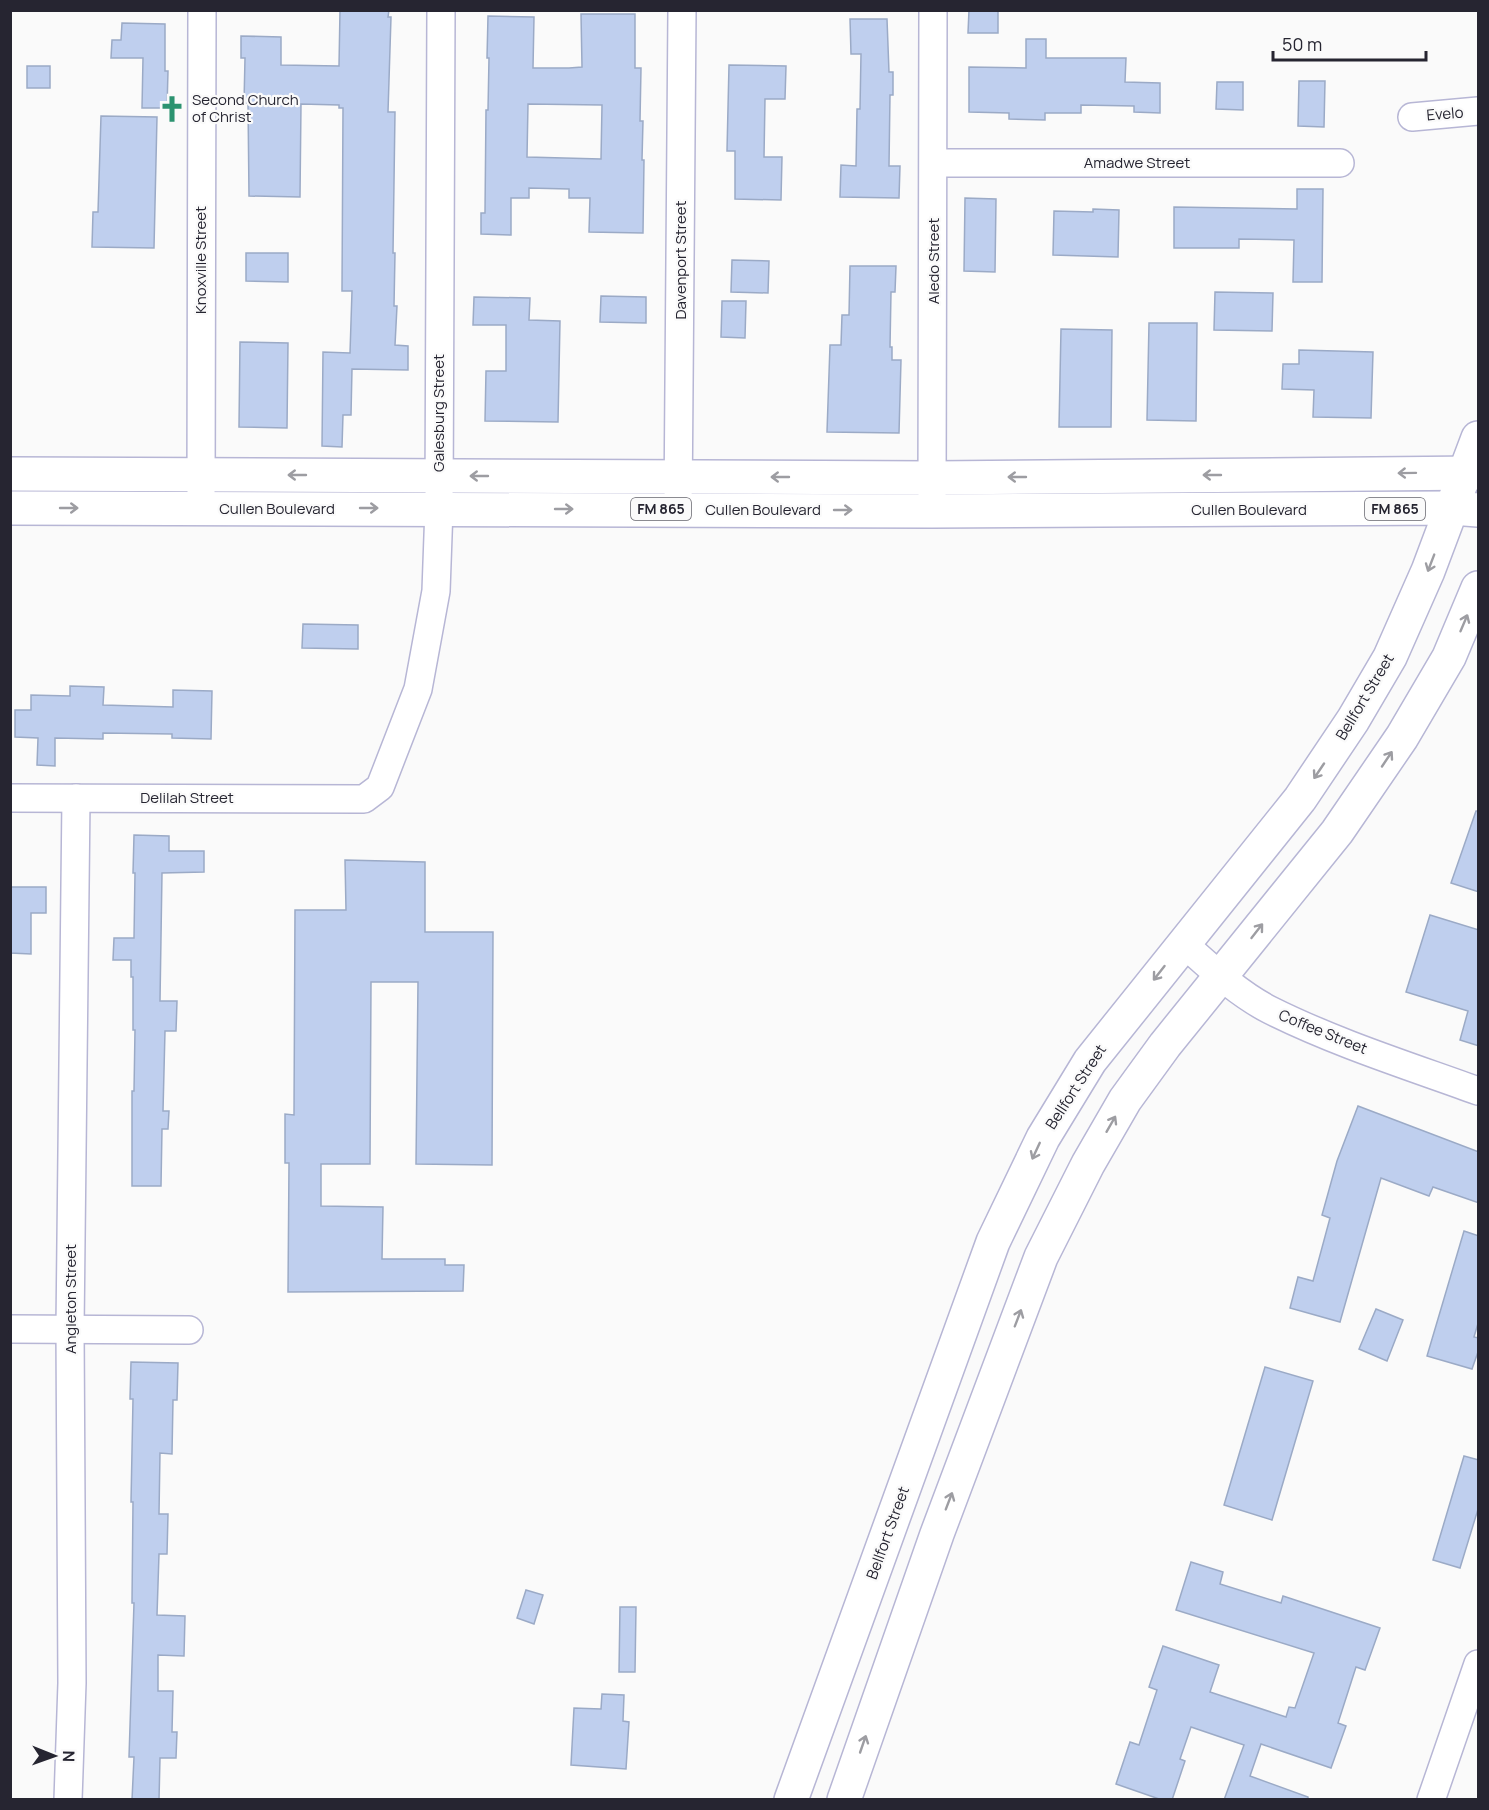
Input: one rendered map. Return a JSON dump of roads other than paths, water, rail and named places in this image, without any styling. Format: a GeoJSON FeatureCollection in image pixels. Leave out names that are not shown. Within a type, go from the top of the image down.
{"type":"FeatureCollection","features":[{"type":"Feature","properties":{"kind":"main road","name":"Bellfort Street"},"geometry":{"type":"LineString","coordinates":[[798,1798],[892,1521],[993,1242],[1043,1138],[1090,1061],[1300,799],[1353,720],[1390,657],[1428,571],[1465,509],[1479,438]]}},
{"type":"Feature","properties":{"kind":"main road","name":"FM 865"},"geometry":{"type":"LineString","coordinates":[[10,474],[933,477],[1472,473]]}},
{"type":"Feature","properties":{"kind":"main road","name":"Cullen Boulevard"},"geometry":{"type":"LineString","coordinates":[[10,508],[932,511],[1465,509]]}},
{"type":"Feature","properties":{"kind":"main road"},"geometry":{"type":"LineString","coordinates":[[844,1800],[937,1534],[1041,1257],[1088,1164],[1125,1100],[1165,1045],[1338,832],[1402,737],[1449,657],[1479,588]]}},
{"type":"Feature","properties":{"kind":"main road"},"geometry":{"type":"LineString","coordinates":[[1300,799],[1338,832]]}},
{"type":"Feature","properties":{"kind":"main road"},"geometry":{"type":"LineString","coordinates":[[993,1242],[1041,1257]]}},
{"type":"Feature","properties":{"kind":"main road"},"geometry":{"type":"LineString","coordinates":[[892,1521],[937,1534]]}},
{"type":"Feature","properties":{"kind":"street","name":"Knoxville Street"},"geometry":{"type":"LineString","coordinates":[[201,509],[202,10]]}},
{"type":"Feature","properties":{"kind":"street","name":"Galesburg Street"},"geometry":{"type":"LineString","coordinates":[[364,799],[380,787],[418,689],[436,591],[439,508],[441,10]]}},
{"type":"Feature","properties":{"kind":"street","name":"Davenport Street"},"geometry":{"type":"LineString","coordinates":[[678,509],[682,10]]}},
{"type":"Feature","properties":{"kind":"street","name":"Aledo Street"},"geometry":{"type":"LineString","coordinates":[[932,511],[933,10]]}},
{"type":"Feature","properties":{"kind":"street","name":"Evelo"},"geometry":{"type":"LineString","coordinates":[[1412,117],[1479,111]]}},
{"type":"Feature","properties":{"kind":"street","name":"Amadwe Street"},"geometry":{"type":"LineString","coordinates":[[934,163],[1340,163]]}},
{"type":"Feature","properties":{"kind":"street","name":"Delilah Street"},"geometry":{"type":"LineString","coordinates":[[10,798],[364,799]]}},
{"type":"Feature","properties":{"kind":"street","name":"Angleton Street"},"geometry":{"type":"LineString","coordinates":[[68,1800],[72,1683],[70,1329],[76,798]]}},
{"type":"Feature","properties":{"kind":"street","name":"Coffee Street"},"geometry":{"type":"LineString","coordinates":[[1183,943],[1221,977],[1268,1009],[1341,1040],[1479,1091]]}},
{"type":"Feature","properties":{"kind":"street"},"geometry":{"type":"LineString","coordinates":[[10,1329],[189,1330]]}},
{"type":"Feature","properties":{"kind":"street"},"geometry":{"type":"LineString","coordinates":[[1431,1800],[1479,1664]]}},
{"type":"Feature","properties":{"kind":"place","name":"Second Church of Christ"},"geometry":{"type":"Point","coordinates":[172,109]}}]}
